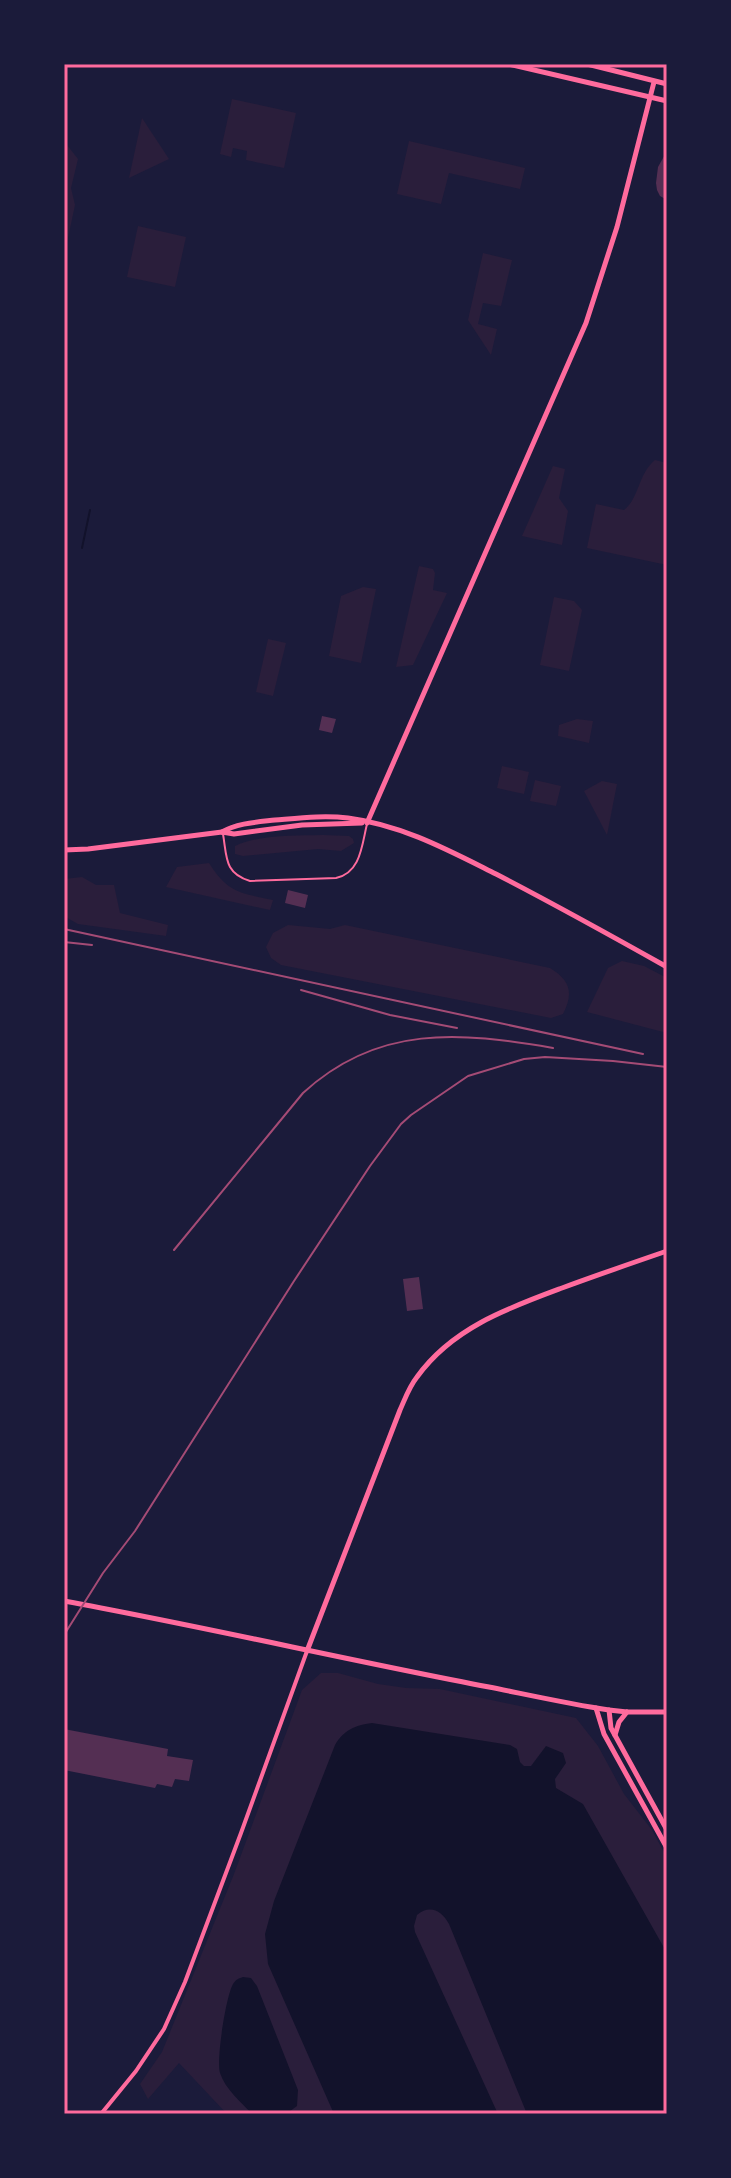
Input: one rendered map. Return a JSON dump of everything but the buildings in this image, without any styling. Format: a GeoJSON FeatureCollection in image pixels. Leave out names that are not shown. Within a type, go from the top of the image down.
{"type":"FeatureCollection","features":[{"type":"Feature","properties":{"kind":"street"},"geometry":{"type":"LineString","coordinates":[[508,64],[667,101]]}},
{"type":"Feature","properties":{"kind":"street"},"geometry":{"type":"LineString","coordinates":[[587,64],[667,84]]}},
{"type":"Feature","properties":{"kind":"street"},"geometry":{"type":"LineString","coordinates":[[367,823],[586,323],[617,227],[654,82]]}},
{"type":"Feature","properties":{"kind":"street"},"geometry":{"type":"LineString","coordinates":[[64,850],[222,832],[234,834],[302,825],[367,823],[423,838],[595,925],[667,967]]}},
{"type":"Feature","properties":{"kind":"street"},"geometry":{"type":"LineString","coordinates":[[101,2114],[136,2071],[164,2029],[185,1982],[307,1651],[411,1386],[422,1371],[460,1335],[494,1314],[667,1251]]}},
{"type":"Feature","properties":{"kind":"street"},"geometry":{"type":"LineString","coordinates":[[64,1601],[596,1708],[667,1712]]}},
{"type":"Feature","properties":{"kind":"street"},"geometry":{"type":"LineString","coordinates":[[596,1708],[604,1734],[667,1848]]}},
{"type":"Feature","properties":{"kind":"street"},"geometry":{"type":"LineString","coordinates":[[609,1710],[611,1728],[667,1830]]}},
{"type":"Feature","properties":{"kind":"street"},"geometry":{"type":"LineString","coordinates":[[615,1736],[619,1722],[627,1712]]}},
{"type":"Feature","properties":{"kind":"lane"},"geometry":{"type":"LineString","coordinates":[[222,832],[229,869],[241,879],[336,878],[354,868],[367,823]]}},
{"type":"Feature","properties":{"kind":"shaded area"},"geometry":{"type":"Polygon","coordinates":[[[232,99],[296,113],[284,168],[246,160],[247,151],[233,148],[231,157],[220,154],[232,99]]]}},
{"type":"Feature","properties":{"kind":"shaded area"},"geometry":{"type":"Polygon","coordinates":[[[142,118],[169,159],[129,178],[142,118]]]}},
{"type":"Feature","properties":{"kind":"shaded area"},"geometry":{"type":"Polygon","coordinates":[[[409,141],[525,168],[520,189],[449,173],[441,204],[397,194],[409,141]]]}},
{"type":"Feature","properties":{"kind":"shaded area"},"geometry":{"type":"Polygon","coordinates":[[[67,145],[78,159],[71,188],[75,205],[64,257],[64,153],[67,145]]]}},
{"type":"Feature","properties":{"kind":"shaded area"},"geometry":{"type":"Polygon","coordinates":[[[138,226],[186,237],[175,287],[127,277],[138,226]]]}},
{"type":"Feature","properties":{"kind":"shaded area"},"geometry":{"type":"Polygon","coordinates":[[[483,253],[512,260],[501,306],[483,303],[478,324],[497,329],[491,355],[468,320],[483,253]]]}},
{"type":"Feature","properties":{"kind":"shaded area"},"geometry":{"type":"Polygon","coordinates":[[[655,460],[667,463],[667,565],[587,548],[596,504],[624,510],[655,460]]]}},
{"type":"Feature","properties":{"kind":"shaded area"},"geometry":{"type":"Polygon","coordinates":[[[553,466],[565,469],[559,498],[568,511],[562,545],[522,536],[553,466]]]}},
{"type":"Feature","properties":{"kind":"shaded area"},"geometry":{"type":"Polygon","coordinates":[[[419,566],[433,569],[433,590],[447,593],[413,665],[396,667],[419,566]]]}},
{"type":"Feature","properties":{"kind":"shaded area"},"geometry":{"type":"Polygon","coordinates":[[[363,587],[376,589],[361,663],[329,656],[341,596],[363,587]]]}},
{"type":"Feature","properties":{"kind":"shaded area"},"geometry":{"type":"Polygon","coordinates":[[[554,597],[574,601],[582,610],[569,671],[540,665],[554,597]]]}},
{"type":"Feature","properties":{"kind":"shaded area"},"geometry":{"type":"Polygon","coordinates":[[[268,639],[286,643],[273,696],[256,692],[268,639]]]}},
{"type":"Feature","properties":{"kind":"shaded area"},"geometry":{"type":"Polygon","coordinates":[[[577,719],[593,721],[589,743],[558,736],[559,725],[577,719]]]}},
{"type":"Feature","properties":{"kind":"shaded area"},"geometry":{"type":"Polygon","coordinates":[[[502,766],[529,772],[524,794],[497,788],[502,766]]]}},
{"type":"Feature","properties":{"kind":"shaded area"},"geometry":{"type":"Polygon","coordinates":[[[535,780],[561,786],[556,806],[530,801],[535,780]]]}},
{"type":"Feature","properties":{"kind":"shaded area"},"geometry":{"type":"Polygon","coordinates":[[[602,781],[617,784],[607,835],[584,791],[602,781]]]}},
{"type":"Feature","properties":{"kind":"shaded area"},"geometry":{"type":"Polygon","coordinates":[[[349,836],[354,843],[341,851],[318,849],[243,856],[235,854],[235,846],[256,839],[349,836]]]}},
{"type":"Feature","properties":{"kind":"shaded area"},"geometry":{"type":"Polygon","coordinates":[[[209,863],[229,886],[273,900],[270,910],[166,887],[177,867],[209,863]]]}},
{"type":"Feature","properties":{"kind":"shaded area"},"geometry":{"type":"Polygon","coordinates":[[[82,877],[96,885],[114,885],[120,913],[168,925],[166,936],[78,924],[64,916],[64,879],[82,877]]]}},
{"type":"Feature","properties":{"kind":"shaded area"},"geometry":{"type":"Polygon","coordinates":[[[288,925],[330,929],[345,925],[550,968],[566,982],[568,1000],[563,1014],[551,1018],[281,965],[271,958],[266,947],[273,933],[288,925]]]}},
{"type":"Feature","properties":{"kind":"shaded area"},"geometry":{"type":"Polygon","coordinates":[[[622,961],[644,966],[667,978],[667,1033],[587,1012],[608,968],[622,961]]]}},
{"type":"Feature","properties":{"kind":"shaded area"},"geometry":{"type":"Polygon","coordinates":[[[321,1673],[338,1673],[406,1688],[440,1689],[576,1718],[598,1746],[624,1794],[652,1830],[667,1858],[667,2114],[227,2114],[179,2063],[148,2099],[140,2084],[162,2052],[234,1874],[302,1690],[321,1673]]]}},
{"type":"Feature","properties":{"kind":"shaded area"},"geometry":{"type":"Polygon","coordinates":[[[372,1723],[510,1745],[517,1749],[524,1766],[531,1766],[546,1746],[563,1753],[566,1763],[555,1779],[556,1788],[583,1804],[667,1953],[667,2114],[527,2114],[449,1924],[439,1913],[426,1910],[417,1915],[415,1932],[498,2114],[334,2114],[268,1964],[265,1934],[274,1901],[335,1745],[350,1729],[372,1723]]]}},
{"type":"Feature","properties":{"kind":"shaded area"},"geometry":{"type":"Polygon","coordinates":[[[243,1977],[251,1978],[257,1986],[298,2090],[297,2106],[286,2114],[252,2114],[229,2090],[220,2073],[227,2001],[233,1984],[243,1977]]]}},
{"type":"Feature","properties":{"kind":"waterway"},"geometry":{"type":"LineString","coordinates":[[82,548],[90,510]]}},
{"type":"Feature","properties":{"kind":"railway"},"geometry":{"type":"LineString","coordinates":[[64,929],[643,1054]]}},
{"type":"Feature","properties":{"kind":"railway"},"geometry":{"type":"LineString","coordinates":[[64,942],[92,945]]}},
{"type":"Feature","properties":{"kind":"railway"},"geometry":{"type":"LineString","coordinates":[[301,990],[390,1015],[457,1028]]}},
{"type":"Feature","properties":{"kind":"railway"},"geometry":{"type":"LineString","coordinates":[[174,1250],[303,1093],[331,1071],[361,1055],[391,1044],[453,1037],[553,1048]]}},
{"type":"Feature","properties":{"kind":"railway"},"geometry":{"type":"LineString","coordinates":[[64,1635],[103,1573],[135,1531],[294,1281],[401,1124],[468,1076],[524,1059],[545,1057],[667,1067]]}}]}
